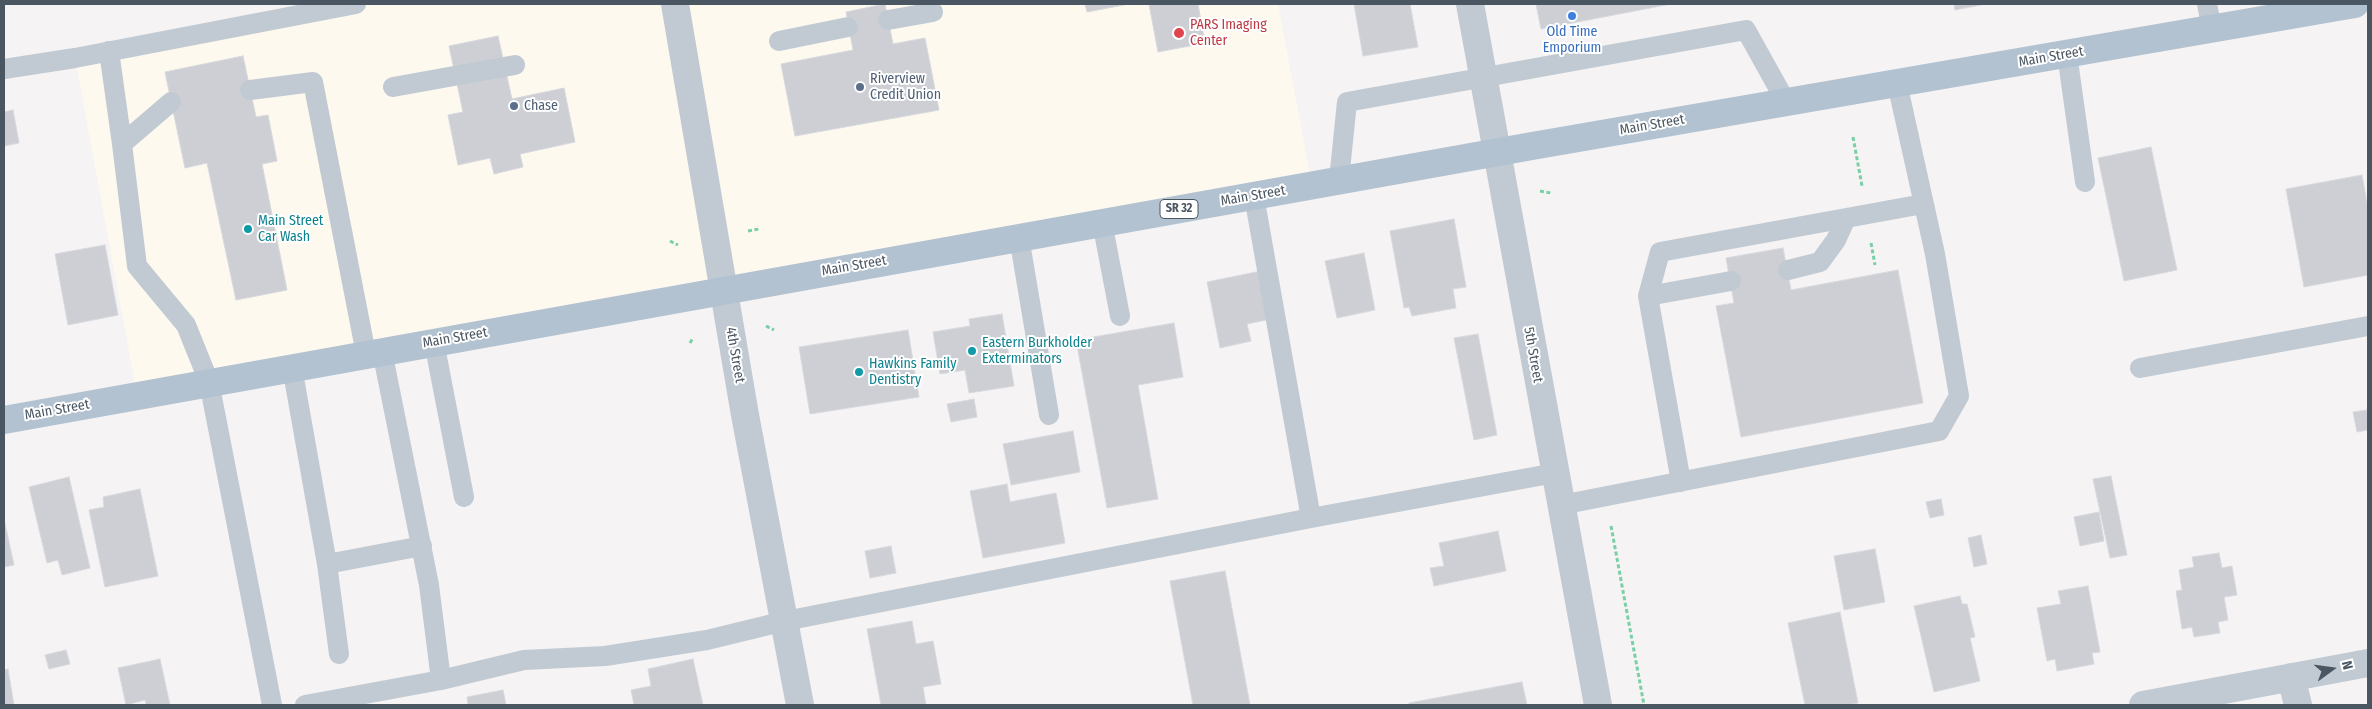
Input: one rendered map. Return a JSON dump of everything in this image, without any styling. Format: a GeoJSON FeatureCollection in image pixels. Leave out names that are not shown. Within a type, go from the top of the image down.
{"type":"FeatureCollection","features":[{"type":"Feature","properties":{"kind":"main road","name":"Main Street"},"geometry":{"type":"LineString","coordinates":[[4,420],[1496,152],[2067,54],[2209,16],[2355,4]]}},
{"type":"Feature","properties":{"kind":"street","name":"4th Street"},"geometry":{"type":"LineString","coordinates":[[675,4],[723,290],[800,705]]}},
{"type":"Feature","properties":{"kind":"street","name":"5th Street"},"geometry":{"type":"LineString","coordinates":[[1470,4],[1598,705]]}},
{"type":"Feature","properties":{"kind":"street"},"geometry":{"type":"LineString","coordinates":[[2143,705],[2228,697],[2291,677],[2368,664]]}},
{"type":"Feature","properties":{"kind":"street"},"geometry":{"type":"LineString","coordinates":[[2291,677],[2298,705]]}},
{"type":"Feature","properties":{"kind":"lane"},"geometry":{"type":"LineString","coordinates":[[4,69],[356,4]]}},
{"type":"Feature","properties":{"kind":"lane"},"geometry":{"type":"LineString","coordinates":[[888,20],[933,12]]}},
{"type":"Feature","properties":{"kind":"lane"},"geometry":{"type":"LineString","coordinates":[[779,41],[848,26]]}},
{"type":"Feature","properties":{"kind":"lane"},"geometry":{"type":"LineString","coordinates":[[1339,180],[1347,102],[1746,30],[1786,102]]}},
{"type":"Feature","properties":{"kind":"lane"},"geometry":{"type":"LineString","coordinates":[[109,51],[137,266],[186,325],[209,382],[272,705]]}},
{"type":"Feature","properties":{"kind":"lane"},"geometry":{"type":"LineString","coordinates":[[2067,54],[2085,182]]}},
{"type":"Feature","properties":{"kind":"lane"},"geometry":{"type":"LineString","coordinates":[[393,87],[515,65]]}},
{"type":"Feature","properties":{"kind":"lane"},"geometry":{"type":"LineString","coordinates":[[250,90],[313,82],[374,353],[422,546],[441,680]]}},
{"type":"Feature","properties":{"kind":"lane"},"geometry":{"type":"LineString","coordinates":[[1561,505],[1939,431],[1959,396],[1935,254],[1897,83]]}},
{"type":"Feature","properties":{"kind":"lane"},"geometry":{"type":"LineString","coordinates":[[122,144],[171,102]]}},
{"type":"Feature","properties":{"kind":"lane"},"geometry":{"type":"LineString","coordinates":[[1254,196],[1311,518]]}},
{"type":"Feature","properties":{"kind":"lane"},"geometry":{"type":"LineString","coordinates":[[1681,482],[1648,296],[1660,252],[1923,204]]}},
{"type":"Feature","properties":{"kind":"lane"},"geometry":{"type":"LineString","coordinates":[[1788,270],[1820,262],[1836,240],[1846,218]]}},
{"type":"Feature","properties":{"kind":"lane"},"geometry":{"type":"LineString","coordinates":[[1102,222],[1120,316]]}},
{"type":"Feature","properties":{"kind":"lane"},"geometry":{"type":"LineString","coordinates":[[1019,237],[1050,415]]}},
{"type":"Feature","properties":{"kind":"lane"},"geometry":{"type":"LineString","coordinates":[[1648,296],[1731,281]]}},
{"type":"Feature","properties":{"kind":"lane"},"geometry":{"type":"LineString","coordinates":[[2140,368],[2368,326]]}},
{"type":"Feature","properties":{"kind":"lane"},"geometry":{"type":"LineString","coordinates":[[434,342],[464,497]]}},
{"type":"Feature","properties":{"kind":"lane"},"geometry":{"type":"LineString","coordinates":[[292,368],[327,564],[339,654]]}},
{"type":"Feature","properties":{"kind":"lane"},"geometry":{"type":"LineString","coordinates":[[305,705],[441,680],[524,660],[605,656],[707,640],[785,621],[1311,518],[1555,474]]}},
{"type":"Feature","properties":{"kind":"lane"},"geometry":{"type":"LineString","coordinates":[[327,564],[422,546]]}},
{"type":"Feature","properties":{"kind":"path"},"geometry":{"type":"LineString","coordinates":[[1853,138],[1864,191]]}},
{"type":"Feature","properties":{"kind":"path"},"geometry":{"type":"LineString","coordinates":[[1540,191],[1551,193]]}},
{"type":"Feature","properties":{"kind":"path"},"geometry":{"type":"LineString","coordinates":[[747,231],[759,229]]}},
{"type":"Feature","properties":{"kind":"path"},"geometry":{"type":"LineString","coordinates":[[1870,235],[1875,265]]}},
{"type":"Feature","properties":{"kind":"path"},"geometry":{"type":"LineString","coordinates":[[670,241],[678,245]]}},
{"type":"Feature","properties":{"kind":"path"},"geometry":{"type":"LineString","coordinates":[[766,326],[774,330]]}},
{"type":"Feature","properties":{"kind":"path"},"geometry":{"type":"LineString","coordinates":[[690,343],[694,338]]}},
{"type":"Feature","properties":{"kind":"path"},"geometry":{"type":"LineString","coordinates":[[1611,525],[1644,705]]}},
{"type":"Feature","properties":{"kind":"shaded area"},"geometry":{"type":"Polygon","coordinates":[[[356,4],[1278,4],[1312,185],[137,395],[75,58],[356,4]]]}},
{"type":"Feature","properties":{"kind":"building","name":"Riverview Credit Union"},"geometry":{"type":"Polygon","coordinates":[[[885,4],[893,44],[925,38],[939,110],[795,136],[781,64],[853,50],[846,12],[885,4]]]}},
{"type":"Feature","properties":{"kind":"building"},"geometry":{"type":"Polygon","coordinates":[[[1085,4],[1129,4],[1087,12],[1085,4]]]}},
{"type":"Feature","properties":{"kind":"building","name":"PARS Imaging Center"},"geometry":{"type":"Polygon","coordinates":[[[1149,4],[1198,4],[1205,43],[1158,52],[1149,4]]]}},
{"type":"Feature","properties":{"kind":"building"},"geometry":{"type":"Polygon","coordinates":[[[1354,4],[1410,4],[1418,47],[1363,56],[1354,4]]]}},
{"type":"Feature","properties":{"kind":"building","name":"Old Time Emporium"},"geometry":{"type":"Polygon","coordinates":[[[1536,4],[1671,4],[1541,29],[1536,4]]]}},
{"type":"Feature","properties":{"kind":"building"},"geometry":{"type":"Polygon","coordinates":[[[1954,4],[1986,4],[1955,10],[1954,4]]]}},
{"type":"Feature","properties":{"kind":"building","name":"Chase"},"geometry":{"type":"Polygon","coordinates":[[[498,36],[512,99],[564,88],[575,142],[520,154],[523,167],[494,174],[490,158],[458,165],[448,115],[463,112],[449,46],[498,36]]]}},
{"type":"Feature","properties":{"kind":"building","name":"Main Street Car Wash"},"geometry":{"type":"Polygon","coordinates":[[[243,56],[256,117],[268,115],[277,161],[262,164],[287,290],[236,300],[207,163],[185,168],[165,72],[243,56]]]}},
{"type":"Feature","properties":{"kind":"building"},"geometry":{"type":"Polygon","coordinates":[[[13,110],[19,143],[4,146],[4,112],[13,110]]]}},
{"type":"Feature","properties":{"kind":"building"},"geometry":{"type":"Polygon","coordinates":[[[2151,147],[2177,270],[2124,281],[2098,158],[2151,147]]]}},
{"type":"Feature","properties":{"kind":"building"},"geometry":{"type":"Polygon","coordinates":[[[2362,175],[2368,209],[2368,275],[2304,287],[2286,189],[2362,175]]]}},
{"type":"Feature","properties":{"kind":"building"},"geometry":{"type":"Polygon","coordinates":[[[1454,219],[1466,287],[1453,289],[1456,308],[1412,316],[1409,307],[1404,308],[1390,231],[1454,219]]]}},
{"type":"Feature","properties":{"kind":"building"},"geometry":{"type":"Polygon","coordinates":[[[105,245],[118,315],[68,325],[55,254],[105,245]]]}},
{"type":"Feature","properties":{"kind":"building"},"geometry":{"type":"Polygon","coordinates":[[[1783,248],[1791,290],[1898,270],[1923,403],[1741,437],[1716,306],[1734,303],[1726,258],[1783,248]]]}},
{"type":"Feature","properties":{"kind":"building"},"geometry":{"type":"Polygon","coordinates":[[[1364,253],[1375,310],[1337,318],[1325,261],[1364,253]]]}},
{"type":"Feature","properties":{"kind":"building"},"geometry":{"type":"Polygon","coordinates":[[[1261,271],[1271,319],[1247,324],[1251,341],[1220,348],[1207,282],[1261,271]]]}},
{"type":"Feature","properties":{"kind":"building","name":"Eastern Burkholder Exterminators"},"geometry":{"type":"Polygon","coordinates":[[[1002,314],[1014,386],[969,393],[965,370],[940,374],[933,332],[970,326],[969,319],[1002,314]]]}},
{"type":"Feature","properties":{"kind":"building"},"geometry":{"type":"Polygon","coordinates":[[[1174,323],[1183,377],[1138,385],[1158,499],[1107,508],[1076,340],[1174,323]]]}},
{"type":"Feature","properties":{"kind":"building","name":"Hawkins Family Dentistry"},"geometry":{"type":"Polygon","coordinates":[[[908,330],[919,397],[810,414],[799,347],[908,330]]]}},
{"type":"Feature","properties":{"kind":"building"},"geometry":{"type":"Polygon","coordinates":[[[1478,334],[1497,435],[1474,440],[1454,338],[1478,334]]]}},
{"type":"Feature","properties":{"kind":"building"},"geometry":{"type":"Polygon","coordinates":[[[974,399],[977,417],[951,422],[947,404],[974,399]]]}},
{"type":"Feature","properties":{"kind":"building"},"geometry":{"type":"Polygon","coordinates":[[[2367,410],[2368,430],[2357,432],[2353,412],[2367,410]]]}},
{"type":"Feature","properties":{"kind":"building"},"geometry":{"type":"Polygon","coordinates":[[[1073,431],[1080,472],[1011,485],[1003,444],[1073,431]]]}},
{"type":"Feature","properties":{"kind":"building"},"geometry":{"type":"Polygon","coordinates":[[[2111,476],[2127,555],[2110,558],[2093,479],[2111,476]]]}},
{"type":"Feature","properties":{"kind":"building"},"geometry":{"type":"Polygon","coordinates":[[[69,477],[90,568],[62,575],[58,560],[47,563],[29,487],[69,477]]]}},
{"type":"Feature","properties":{"kind":"building"},"geometry":{"type":"Polygon","coordinates":[[[1007,484],[1010,502],[1056,493],[1065,543],[983,558],[970,491],[1007,484]]]}},
{"type":"Feature","properties":{"kind":"building"},"geometry":{"type":"Polygon","coordinates":[[[140,489],[158,576],[105,587],[89,510],[104,507],[103,497],[140,489]]]}},
{"type":"Feature","properties":{"kind":"building"},"geometry":{"type":"Polygon","coordinates":[[[1941,499],[1944,515],[1930,518],[1926,502],[1941,499]]]}},
{"type":"Feature","properties":{"kind":"building"},"geometry":{"type":"Polygon","coordinates":[[[2099,512],[2104,541],[2080,546],[2074,517],[2099,512]]]}},
{"type":"Feature","properties":{"kind":"building"},"geometry":{"type":"Polygon","coordinates":[[[4,519],[14,565],[4,567],[4,519]]]}},
{"type":"Feature","properties":{"kind":"building"},"geometry":{"type":"Polygon","coordinates":[[[1498,531],[1506,571],[1434,586],[1430,568],[1444,566],[1439,543],[1498,531]]]}},
{"type":"Feature","properties":{"kind":"building"},"geometry":{"type":"Polygon","coordinates":[[[1981,535],[1987,564],[1974,567],[1968,538],[1981,535]]]}},
{"type":"Feature","properties":{"kind":"building"},"geometry":{"type":"Polygon","coordinates":[[[891,546],[896,573],[870,578],[865,551],[891,546]]]}},
{"type":"Feature","properties":{"kind":"building"},"geometry":{"type":"Polygon","coordinates":[[[1875,549],[1885,602],[1844,610],[1834,556],[1875,549]]]}},
{"type":"Feature","properties":{"kind":"building"},"geometry":{"type":"Polygon","coordinates":[[[2219,553],[2222,568],[2232,566],[2237,595],[2224,597],[2228,620],[2218,622],[2220,633],[2194,637],[2192,627],[2182,629],[2176,591],[2182,590],[2179,570],[2194,567],[2192,557],[2219,553]]]}},
{"type":"Feature","properties":{"kind":"building"},"geometry":{"type":"Polygon","coordinates":[[[1225,571],[1250,705],[1193,705],[1170,581],[1225,571]]]}},
{"type":"Feature","properties":{"kind":"building"},"geometry":{"type":"Polygon","coordinates":[[[2088,586],[2100,652],[2092,653],[2094,664],[2057,671],[2055,659],[2047,661],[2037,608],[2061,604],[2058,591],[2088,586]]]}},
{"type":"Feature","properties":{"kind":"building"},"geometry":{"type":"Polygon","coordinates":[[[1960,596],[1962,604],[1967,604],[1975,637],[1970,638],[1980,681],[1934,692],[1914,606],[1960,596]]]}},
{"type":"Feature","properties":{"kind":"building"},"geometry":{"type":"Polygon","coordinates":[[[1840,612],[1858,703],[1847,705],[1805,705],[1788,623],[1840,612]]]}},
{"type":"Feature","properties":{"kind":"building"},"geometry":{"type":"Polygon","coordinates":[[[912,621],[916,644],[933,641],[941,684],[923,687],[926,705],[881,705],[867,629],[912,621]]]}},
{"type":"Feature","properties":{"kind":"building"},"geometry":{"type":"Polygon","coordinates":[[[66,650],[70,664],[49,669],[45,655],[66,650]]]}},
{"type":"Feature","properties":{"kind":"building"},"geometry":{"type":"Polygon","coordinates":[[[160,659],[170,705],[146,705],[145,700],[126,705],[118,668],[160,659]]]}},
{"type":"Feature","properties":{"kind":"building"},"geometry":{"type":"Polygon","coordinates":[[[693,659],[703,705],[634,705],[631,690],[651,686],[648,669],[693,659]]]}},
{"type":"Feature","properties":{"kind":"building"},"geometry":{"type":"Polygon","coordinates":[[[8,669],[14,705],[4,705],[4,670],[8,669]]]}},
{"type":"Feature","properties":{"kind":"building"},"geometry":{"type":"Polygon","coordinates":[[[1522,682],[1527,705],[1409,705],[1409,703],[1522,682]]]}},
{"type":"Feature","properties":{"kind":"building"},"geometry":{"type":"Polygon","coordinates":[[[503,690],[506,705],[468,705],[467,697],[503,690]]]}},
{"type":"Feature","properties":{"kind":"place","name":"Old Time Emporium"},"geometry":{"type":"Point","coordinates":[1572,16]}},
{"type":"Feature","properties":{"kind":"place","name":"PARS Imaging Center"},"geometry":{"type":"Point","coordinates":[1179,33]}},
{"type":"Feature","properties":{"kind":"place","name":"Riverview Credit Union"},"geometry":{"type":"Point","coordinates":[860,87]}},
{"type":"Feature","properties":{"kind":"place","name":"Chase"},"geometry":{"type":"Point","coordinates":[514,106]}},
{"type":"Feature","properties":{"kind":"place","name":"Main Street Car Wash"},"geometry":{"type":"Point","coordinates":[248,229]}},
{"type":"Feature","properties":{"kind":"place","name":"Eastern Burkholder Exterminators"},"geometry":{"type":"Point","coordinates":[972,351]}},
{"type":"Feature","properties":{"kind":"place","name":"Hawkins Family Dentistry"},"geometry":{"type":"Point","coordinates":[859,372]}}]}
